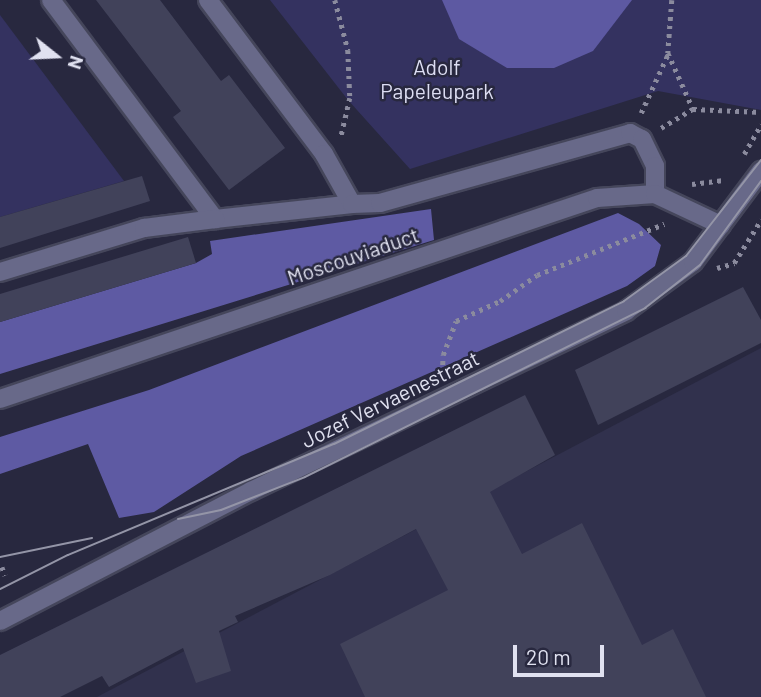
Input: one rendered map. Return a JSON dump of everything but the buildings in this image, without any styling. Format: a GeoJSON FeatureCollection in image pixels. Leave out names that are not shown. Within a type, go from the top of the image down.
{"type":"FeatureCollection","features":[{"type":"Feature","properties":{"kind":"street"},"geometry":{"type":"LineString","coordinates":[[51,0],[215,219]]}},
{"type":"Feature","properties":{"kind":"street"},"geometry":{"type":"LineString","coordinates":[[208,0],[324,154],[352,204]]}},
{"type":"Feature","properties":{"kind":"street"},"geometry":{"type":"LineString","coordinates":[[0,272],[144,228],[380,203],[636,136],[655,166],[655,194]]}},
{"type":"Feature","properties":{"kind":"street","name":"Jozef Vervaenestraat"},"geometry":{"type":"LineString","coordinates":[[0,621],[251,491],[642,301],[693,262],[761,171]]}},
{"type":"Feature","properties":{"kind":"street","name":"Moscouviaduct"},"geometry":{"type":"LineString","coordinates":[[0,399],[597,198],[655,194],[721,225]]}},
{"type":"Feature","properties":{"kind":"path"},"geometry":{"type":"LineString","coordinates":[[324,154],[340,140],[350,98],[348,50],[335,0]]}},
{"type":"Feature","properties":{"kind":"path"},"geometry":{"type":"LineString","coordinates":[[636,136],[668,53],[672,0]]}},
{"type":"Feature","properties":{"kind":"path"},"geometry":{"type":"LineString","coordinates":[[668,53],[694,109]]}},
{"type":"Feature","properties":{"kind":"path"},"geometry":{"type":"LineString","coordinates":[[636,136],[694,109],[761,112]]}},
{"type":"Feature","properties":{"kind":"path"},"geometry":{"type":"LineString","coordinates":[[444,398],[443,355],[456,321],[500,301],[537,275],[668,222]]}},
{"type":"Feature","properties":{"kind":"path"},"geometry":{"type":"LineString","coordinates":[[2,566],[5,575]]}},
{"type":"Feature","properties":{"kind":"shaded area"},"geometry":{"type":"Polygon","coordinates":[[[442,0],[632,0],[593,51],[554,68],[507,68],[459,39],[442,0]]]}},
{"type":"Feature","properties":{"kind":"shaded area"},"geometry":{"type":"Polygon","coordinates":[[[431,209],[434,240],[0,374],[0,322],[196,263],[212,254],[210,241],[431,209]]]}},
{"type":"Feature","properties":{"kind":"shaded area"},"geometry":{"type":"Polygon","coordinates":[[[618,213],[639,224],[661,245],[655,266],[627,286],[241,456],[154,512],[119,518],[88,444],[0,474],[0,437],[149,390],[618,213]]]}},
{"type":"Feature","properties":{"kind":"shaded area"},"geometry":{"type":"Polygon","coordinates":[[[761,348],[761,697],[97,697],[761,348]]]}},
{"type":"Feature","properties":{"kind":"green space","name":"Adolf Papeleupark"},"geometry":{"type":"Polygon","coordinates":[[[270,0],[761,0],[761,110],[658,91],[410,169],[348,100],[270,0]]]}},
{"type":"Feature","properties":{"kind":"green space"},"geometry":{"type":"Polygon","coordinates":[[[0,15],[124,181],[0,217],[0,15]]]}},
{"type":"Feature","properties":{"kind":"tram line"},"geometry":{"type":"LineString","coordinates":[[0,589],[68,555],[334,444],[624,301],[686,256],[761,160]]}},
{"type":"Feature","properties":{"kind":"tram line"},"geometry":{"type":"LineString","coordinates":[[178,519],[221,510],[305,477],[645,308],[700,265],[761,181]]}},
{"type":"Feature","properties":{"kind":"tram line"},"geometry":{"type":"LineString","coordinates":[[0,557],[92,538]]}}]}
